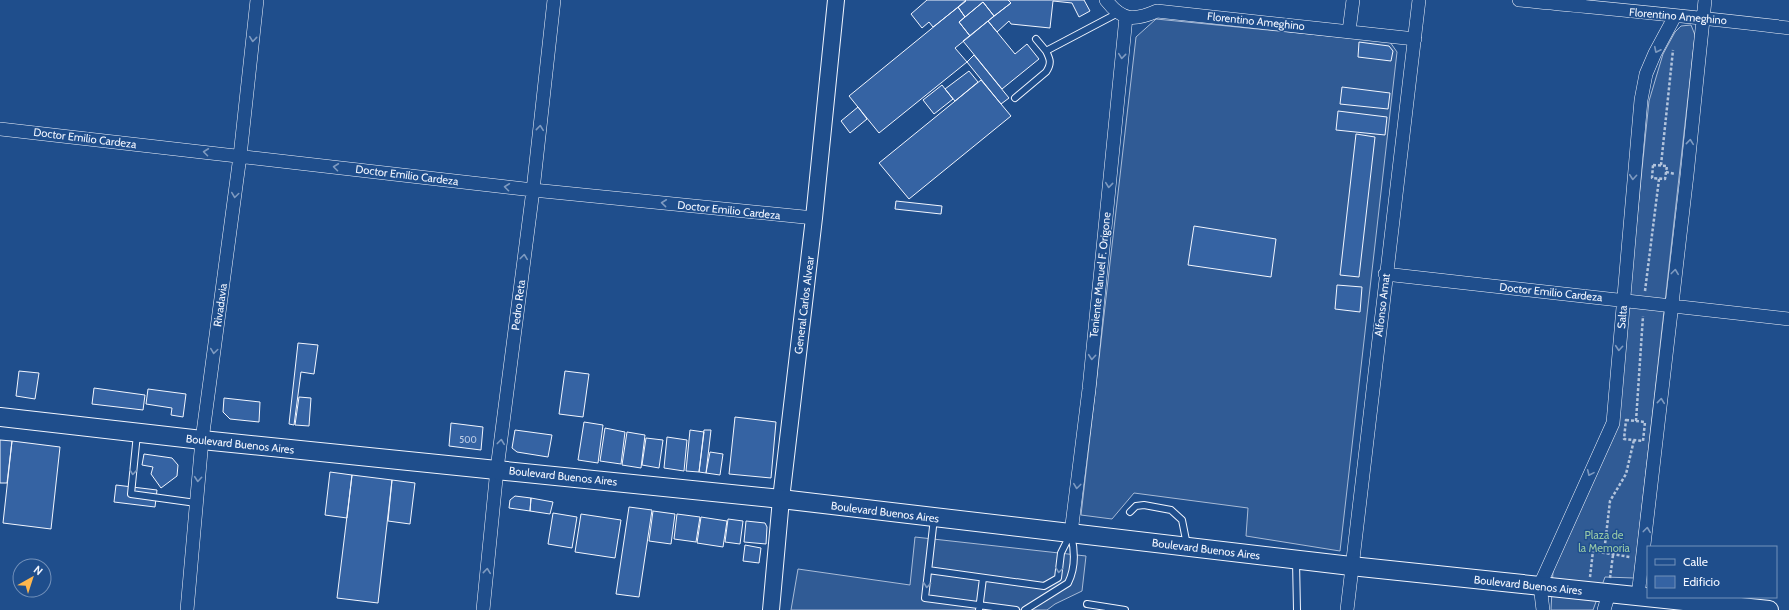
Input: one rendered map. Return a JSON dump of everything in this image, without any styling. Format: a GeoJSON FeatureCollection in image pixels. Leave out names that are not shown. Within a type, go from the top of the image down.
{"type":"FeatureCollection","features":[{"type":"Feature","properties":{"kind":"main road","name":"Boulevard Buenos Aires"},"geometry":{"type":"LineString","coordinates":[[0,417],[202,440],[781,499],[1296,560],[1540,585],[1588,591],[1607,602],[1638,596],[1647,597]]}},
{"type":"Feature","properties":{"kind":"main road","name":"Boulevard Buenos Aires"},"geometry":{"type":"LineString","coordinates":[[1656,598],[1762,610]]}},
{"type":"Feature","properties":{"kind":"street","name":"Rivadavia"},"geometry":{"type":"LineString","coordinates":[[187,610],[202,440],[240,156],[257,0]]}},
{"type":"Feature","properties":{"kind":"street","name":"Pedro Reta"},"geometry":{"type":"LineString","coordinates":[[483,610],[497,469],[533,190],[554,0]]}},
{"type":"Feature","properties":{"kind":"street","name":"General Carlos Alvear"},"geometry":{"type":"LineString","coordinates":[[771,610],[781,499],[814,218],[836,0]]}},
{"type":"Feature","properties":{"kind":"street"},"geometry":{"type":"LineString","coordinates":[[1106,0],[1122,15]]}},
{"type":"Feature","properties":{"kind":"street"},"geometry":{"type":"LineString","coordinates":[[1157,11],[1165,0]]}},
{"type":"Feature","properties":{"kind":"street"},"geometry":{"type":"LineString","coordinates":[[1349,31],[1353,0]]}},
{"type":"Feature","properties":{"kind":"street","name":"Alfonso Amat"},"geometry":{"type":"LineString","coordinates":[[1347,610],[1419,0]]}},
{"type":"Feature","properties":{"kind":"street","name":"Florentino Ameghino"},"geometry":{"type":"LineString","coordinates":[[1519,0],[1675,16],[1703,17],[1789,28]]}},
{"type":"Feature","properties":{"kind":"street"},"geometry":{"type":"LineString","coordinates":[[1638,596],[1687,175],[1705,0]]}},
{"type":"Feature","properties":{"kind":"street","name":"Florentino Ameghino"},"geometry":{"type":"LineString","coordinates":[[1122,15],[1136,18],[1157,11],[1415,39]]}},
{"type":"Feature","properties":{"kind":"street","name":"Teniente Manuel F. Origone"},"geometry":{"type":"LineString","coordinates":[[1071,533],[1089,390],[1122,15]]}},
{"type":"Feature","properties":{"kind":"street","name":"Salta"},"geometry":{"type":"LineString","coordinates":[[1540,585],[1613,423],[1641,100],[1646,74],[1655,53],[1675,16]]}},
{"type":"Feature","properties":{"kind":"street","name":"Doctor Emilio Cardeza"},"geometry":{"type":"LineString","coordinates":[[0,129],[533,190],[814,218]]}},
{"type":"Feature","properties":{"kind":"street","name":"Doctor Emilio Cardeza"},"geometry":{"type":"LineString","coordinates":[[1386,274],[1789,319]]}},
{"type":"Feature","properties":{"kind":"street"},"geometry":{"type":"LineString","coordinates":[[1540,585],[1543,610]]}},
{"type":"Feature","properties":{"kind":"lane"},"geometry":{"type":"LineString","coordinates":[[1046,51],[1122,15]]}},
{"type":"Feature","properties":{"kind":"lane"},"geometry":{"type":"LineString","coordinates":[[1015,98],[1046,72],[1050,66],[1051,60],[1036,39]]}},
{"type":"Feature","properties":{"kind":"lane"},"geometry":{"type":"LineString","coordinates":[[137,433],[131,494],[196,503]]}},
{"type":"Feature","properties":{"kind":"lane"},"geometry":{"type":"LineString","coordinates":[[1130,512],[1136,506],[1144,504],[1171,510],[1182,520],[1188,546]]}},
{"type":"Feature","properties":{"kind":"lane"},"geometry":{"type":"LineString","coordinates":[[934,518],[925,598],[980,608],[1016,610]]}},
{"type":"Feature","properties":{"kind":"lane"},"geometry":{"type":"LineString","coordinates":[[928,570],[1044,586],[1058,578],[1061,553],[1071,533]]}},
{"type":"Feature","properties":{"kind":"lane"},"geometry":{"type":"LineString","coordinates":[[1024,610],[1068,583],[1071,578],[1075,555],[1071,533]]}},
{"type":"Feature","properties":{"kind":"lane"},"geometry":{"type":"LineString","coordinates":[[1296,560],[1297,610]]}},
{"type":"Feature","properties":{"kind":"lane"},"geometry":{"type":"LineString","coordinates":[[980,608],[983,578]]}},
{"type":"Feature","properties":{"kind":"lane"},"geometry":{"type":"LineString","coordinates":[[1087,604],[1125,610]]}},
{"type":"Feature","properties":{"kind":"path"},"geometry":{"type":"LineString","coordinates":[[1661,165],[1672,52],[1675,44]]}},
{"type":"Feature","properties":{"kind":"path"},"geometry":{"type":"LineString","coordinates":[[1653,165],[1661,165],[1666,166],[1665,179],[1652,178],[1653,165]]}},
{"type":"Feature","properties":{"kind":"path"},"geometry":{"type":"LineString","coordinates":[[1626,420],[1645,422],[1643,441],[1634,440],[1624,439],[1626,420]]}},
{"type":"Feature","properties":{"kind":"path"},"geometry":{"type":"LineString","coordinates":[[1604,553],[1610,501],[1626,474],[1634,440]]}},
{"type":"Feature","properties":{"kind":"path"},"geometry":{"type":"LineString","coordinates":[[1588,591],[1593,551],[1643,558]]}},
{"type":"Feature","properties":{"kind":"path"},"geometry":{"type":"LineString","coordinates":[[1607,602],[1613,555]]}},
{"type":"Feature","properties":{"kind":"shaded area"},"geometry":{"type":"Polygon","coordinates":[[[1156,19],[1390,42],[1397,52],[1340,551],[1246,536],[1248,508],[1134,493],[1112,519],[1081,515],[1136,37],[1156,19]]]}},
{"type":"Feature","properties":{"kind":"shaded area","name":"Plaza de la Memoria"},"geometry":{"type":"Polygon","coordinates":[[[1691,25],[1695,35],[1634,578],[1605,577],[1593,610],[1551,610],[1553,571],[1616,422],[1649,101],[1663,54],[1675,32],[1681,26],[1691,25]]]}},
{"type":"Feature","properties":{"kind":"shaded area"},"geometry":{"type":"Polygon","coordinates":[[[915,537],[1086,556],[1082,591],[1055,604],[1047,610],[791,610],[798,569],[910,585],[915,537]]]}},
{"type":"Feature","properties":{"kind":"building"},"geometry":{"type":"Polygon","coordinates":[[[927,0],[966,1],[933,27],[929,22],[922,28],[911,14],[927,0]]]}},
{"type":"Feature","properties":{"kind":"building"},"geometry":{"type":"Polygon","coordinates":[[[966,0],[1008,0],[1011,3],[994,16],[983,2],[965,17],[958,7],[966,0]]]}},
{"type":"Feature","properties":{"kind":"building"},"geometry":{"type":"Polygon","coordinates":[[[1008,0],[1084,0],[1090,11],[1079,17],[1072,3],[1053,1],[1050,28],[1011,24],[1009,21],[997,32],[988,21],[1011,3],[1008,0]]]}},
{"type":"Feature","properties":{"kind":"building"},"geometry":{"type":"Polygon","coordinates":[[[983,2],[994,16],[970,36],[959,22],[983,2]]]}},
{"type":"Feature","properties":{"kind":"building"},"geometry":{"type":"Polygon","coordinates":[[[958,7],[965,17],[959,22],[970,36],[955,48],[967,62],[879,133],[849,96],[958,7]]]}},
{"type":"Feature","properties":{"kind":"building"},"geometry":{"type":"Polygon","coordinates":[[[988,21],[1015,54],[1027,44],[1039,59],[1002,89],[963,41],[988,21]]]}},
{"type":"Feature","properties":{"kind":"building"},"geometry":{"type":"Polygon","coordinates":[[[1359,42],[1389,46],[1393,51],[1391,61],[1358,57],[1359,42]]]}},
{"type":"Feature","properties":{"kind":"building"},"geometry":{"type":"Polygon","coordinates":[[[974,55],[1009,98],[1001,104],[967,62],[974,55]]]}},
{"type":"Feature","properties":{"kind":"building"},"geometry":{"type":"Polygon","coordinates":[[[969,71],[978,82],[955,101],[945,89],[969,71]]]}},
{"type":"Feature","properties":{"kind":"building"},"geometry":{"type":"Polygon","coordinates":[[[981,80],[1011,116],[909,199],[879,163],[981,80]]]}},
{"type":"Feature","properties":{"kind":"building"},"geometry":{"type":"Polygon","coordinates":[[[942,85],[953,99],[934,114],[923,100],[942,85]]]}},
{"type":"Feature","properties":{"kind":"building"},"geometry":{"type":"Polygon","coordinates":[[[1342,87],[1390,93],[1388,109],[1340,104],[1342,87]]]}},
{"type":"Feature","properties":{"kind":"building"},"geometry":{"type":"Polygon","coordinates":[[[858,107],[867,119],[850,133],[841,121],[858,107]]]}},
{"type":"Feature","properties":{"kind":"building"},"geometry":{"type":"Polygon","coordinates":[[[1338,111],[1387,117],[1385,135],[1336,130],[1338,111]]]}},
{"type":"Feature","properties":{"kind":"building"},"geometry":{"type":"Polygon","coordinates":[[[1356,134],[1375,137],[1359,277],[1340,275],[1356,134]]]}},
{"type":"Feature","properties":{"kind":"building"},"geometry":{"type":"Polygon","coordinates":[[[896,201],[942,206],[941,214],[895,209],[896,201]]]}},
{"type":"Feature","properties":{"kind":"building"},"geometry":{"type":"Polygon","coordinates":[[[1194,226],[1276,239],[1271,277],[1188,265],[1194,226]]]}},
{"type":"Feature","properties":{"kind":"building"},"geometry":{"type":"Polygon","coordinates":[[[1337,285],[1362,287],[1360,312],[1335,309],[1337,285]]]}},
{"type":"Feature","properties":{"kind":"building"},"geometry":{"type":"Polygon","coordinates":[[[298,343],[318,345],[314,374],[301,372],[294,425],[289,424],[298,343]]]}},
{"type":"Feature","properties":{"kind":"building"},"geometry":{"type":"Polygon","coordinates":[[[19,371],[39,373],[35,399],[16,396],[19,371]]]}},
{"type":"Feature","properties":{"kind":"building"},"geometry":{"type":"Polygon","coordinates":[[[565,371],[589,374],[583,417],[559,414],[565,371]]]}},
{"type":"Feature","properties":{"kind":"building"},"geometry":{"type":"Polygon","coordinates":[[[94,388],[145,395],[143,410],[92,404],[94,388]]]}},
{"type":"Feature","properties":{"kind":"building"},"geometry":{"type":"Polygon","coordinates":[[[148,389],[186,394],[183,417],[171,415],[172,408],[146,404],[148,389]]]}},
{"type":"Feature","properties":{"kind":"building"},"geometry":{"type":"Polygon","coordinates":[[[299,397],[311,398],[309,426],[295,425],[299,397]]]}},
{"type":"Feature","properties":{"kind":"building"},"geometry":{"type":"Polygon","coordinates":[[[224,398],[260,402],[259,422],[230,419],[223,412],[224,398]]]}},
{"type":"Feature","properties":{"kind":"building"},"geometry":{"type":"Polygon","coordinates":[[[735,417],[776,422],[771,478],[729,474],[735,417]]]}},
{"type":"Feature","properties":{"kind":"building"},"geometry":{"type":"Polygon","coordinates":[[[584,422],[603,425],[598,463],[578,460],[584,422]]]}},
{"type":"Feature","properties":{"kind":"building"},"geometry":{"type":"Polygon","coordinates":[[[451,423],[483,427],[481,450],[449,446],[451,423]]]}},
{"type":"Feature","properties":{"kind":"building"},"geometry":{"type":"Polygon","coordinates":[[[605,428],[625,432],[621,464],[600,461],[605,428]]]}},
{"type":"Feature","properties":{"kind":"building"},"geometry":{"type":"Polygon","coordinates":[[[515,430],[552,435],[548,457],[517,452],[512,448],[515,430]]]}},
{"type":"Feature","properties":{"kind":"building"},"geometry":{"type":"Polygon","coordinates":[[[690,430],[704,432],[699,472],[686,471],[690,430]]]}},
{"type":"Feature","properties":{"kind":"building"},"geometry":{"type":"Polygon","coordinates":[[[704,430],[711,430],[706,473],[699,472],[704,430]]]}},
{"type":"Feature","properties":{"kind":"building"},"geometry":{"type":"Polygon","coordinates":[[[627,432],[645,435],[641,468],[622,465],[627,432]]]}},
{"type":"Feature","properties":{"kind":"building"},"geometry":{"type":"Polygon","coordinates":[[[667,437],[687,440],[684,471],[664,468],[667,437]]]}},
{"type":"Feature","properties":{"kind":"building"},"geometry":{"type":"Polygon","coordinates":[[[646,438],[663,440],[659,468],[642,465],[646,438]]]}},
{"type":"Feature","properties":{"kind":"building"},"geometry":{"type":"Polygon","coordinates":[[[0,440],[12,441],[7,483],[0,483],[0,440]]]}},
{"type":"Feature","properties":{"kind":"building"},"geometry":{"type":"Polygon","coordinates":[[[12,441],[60,447],[51,529],[3,523],[12,441]]]}},
{"type":"Feature","properties":{"kind":"building"},"geometry":{"type":"Polygon","coordinates":[[[710,452],[723,454],[720,475],[706,473],[710,452]]]}},
{"type":"Feature","properties":{"kind":"building"},"geometry":{"type":"Polygon","coordinates":[[[144,454],[172,458],[178,465],[177,476],[161,488],[151,474],[153,467],[142,465],[144,454]]]}},
{"type":"Feature","properties":{"kind":"building"},"geometry":{"type":"Polygon","coordinates":[[[330,472],[352,475],[347,518],[325,515],[330,472]]]}},
{"type":"Feature","properties":{"kind":"building"},"geometry":{"type":"Polygon","coordinates":[[[352,475],[392,480],[378,603],[337,598],[352,475]]]}},
{"type":"Feature","properties":{"kind":"building"},"geometry":{"type":"Polygon","coordinates":[[[392,480],[415,483],[410,524],[388,521],[392,480]]]}},
{"type":"Feature","properties":{"kind":"building"},"geometry":{"type":"Polygon","coordinates":[[[116,485],[157,490],[155,507],[114,502],[116,485]]]}},
{"type":"Feature","properties":{"kind":"building"},"geometry":{"type":"Polygon","coordinates":[[[515,496],[531,498],[530,511],[509,508],[510,500],[515,496]]]}},
{"type":"Feature","properties":{"kind":"building"},"geometry":{"type":"Polygon","coordinates":[[[531,498],[553,502],[550,514],[530,511],[531,498]]]}},
{"type":"Feature","properties":{"kind":"building"},"geometry":{"type":"Polygon","coordinates":[[[629,507],[652,510],[639,597],[616,594],[629,507]]]}},
{"type":"Feature","properties":{"kind":"building"},"geometry":{"type":"Polygon","coordinates":[[[653,511],[675,514],[671,544],[649,541],[653,511]]]}},
{"type":"Feature","properties":{"kind":"building"},"geometry":{"type":"Polygon","coordinates":[[[553,513],[577,517],[572,548],[548,544],[553,513]]]}},
{"type":"Feature","properties":{"kind":"building"},"geometry":{"type":"Polygon","coordinates":[[[581,514],[621,520],[615,558],[575,552],[581,514]]]}},
{"type":"Feature","properties":{"kind":"building"},"geometry":{"type":"Polygon","coordinates":[[[677,514],[700,517],[696,542],[674,539],[677,514]]]}},
{"type":"Feature","properties":{"kind":"building"},"geometry":{"type":"Polygon","coordinates":[[[701,517],[727,521],[723,547],[697,543],[701,517]]]}},
{"type":"Feature","properties":{"kind":"building"},"geometry":{"type":"Polygon","coordinates":[[[728,519],[743,521],[740,544],[725,542],[728,519]]]}},
{"type":"Feature","properties":{"kind":"building"},"geometry":{"type":"Polygon","coordinates":[[[746,521],[765,523],[767,527],[766,544],[744,542],[746,521]]]}},
{"type":"Feature","properties":{"kind":"building"},"geometry":{"type":"Polygon","coordinates":[[[745,545],[761,548],[759,563],[743,561],[745,545]]]}}]}
